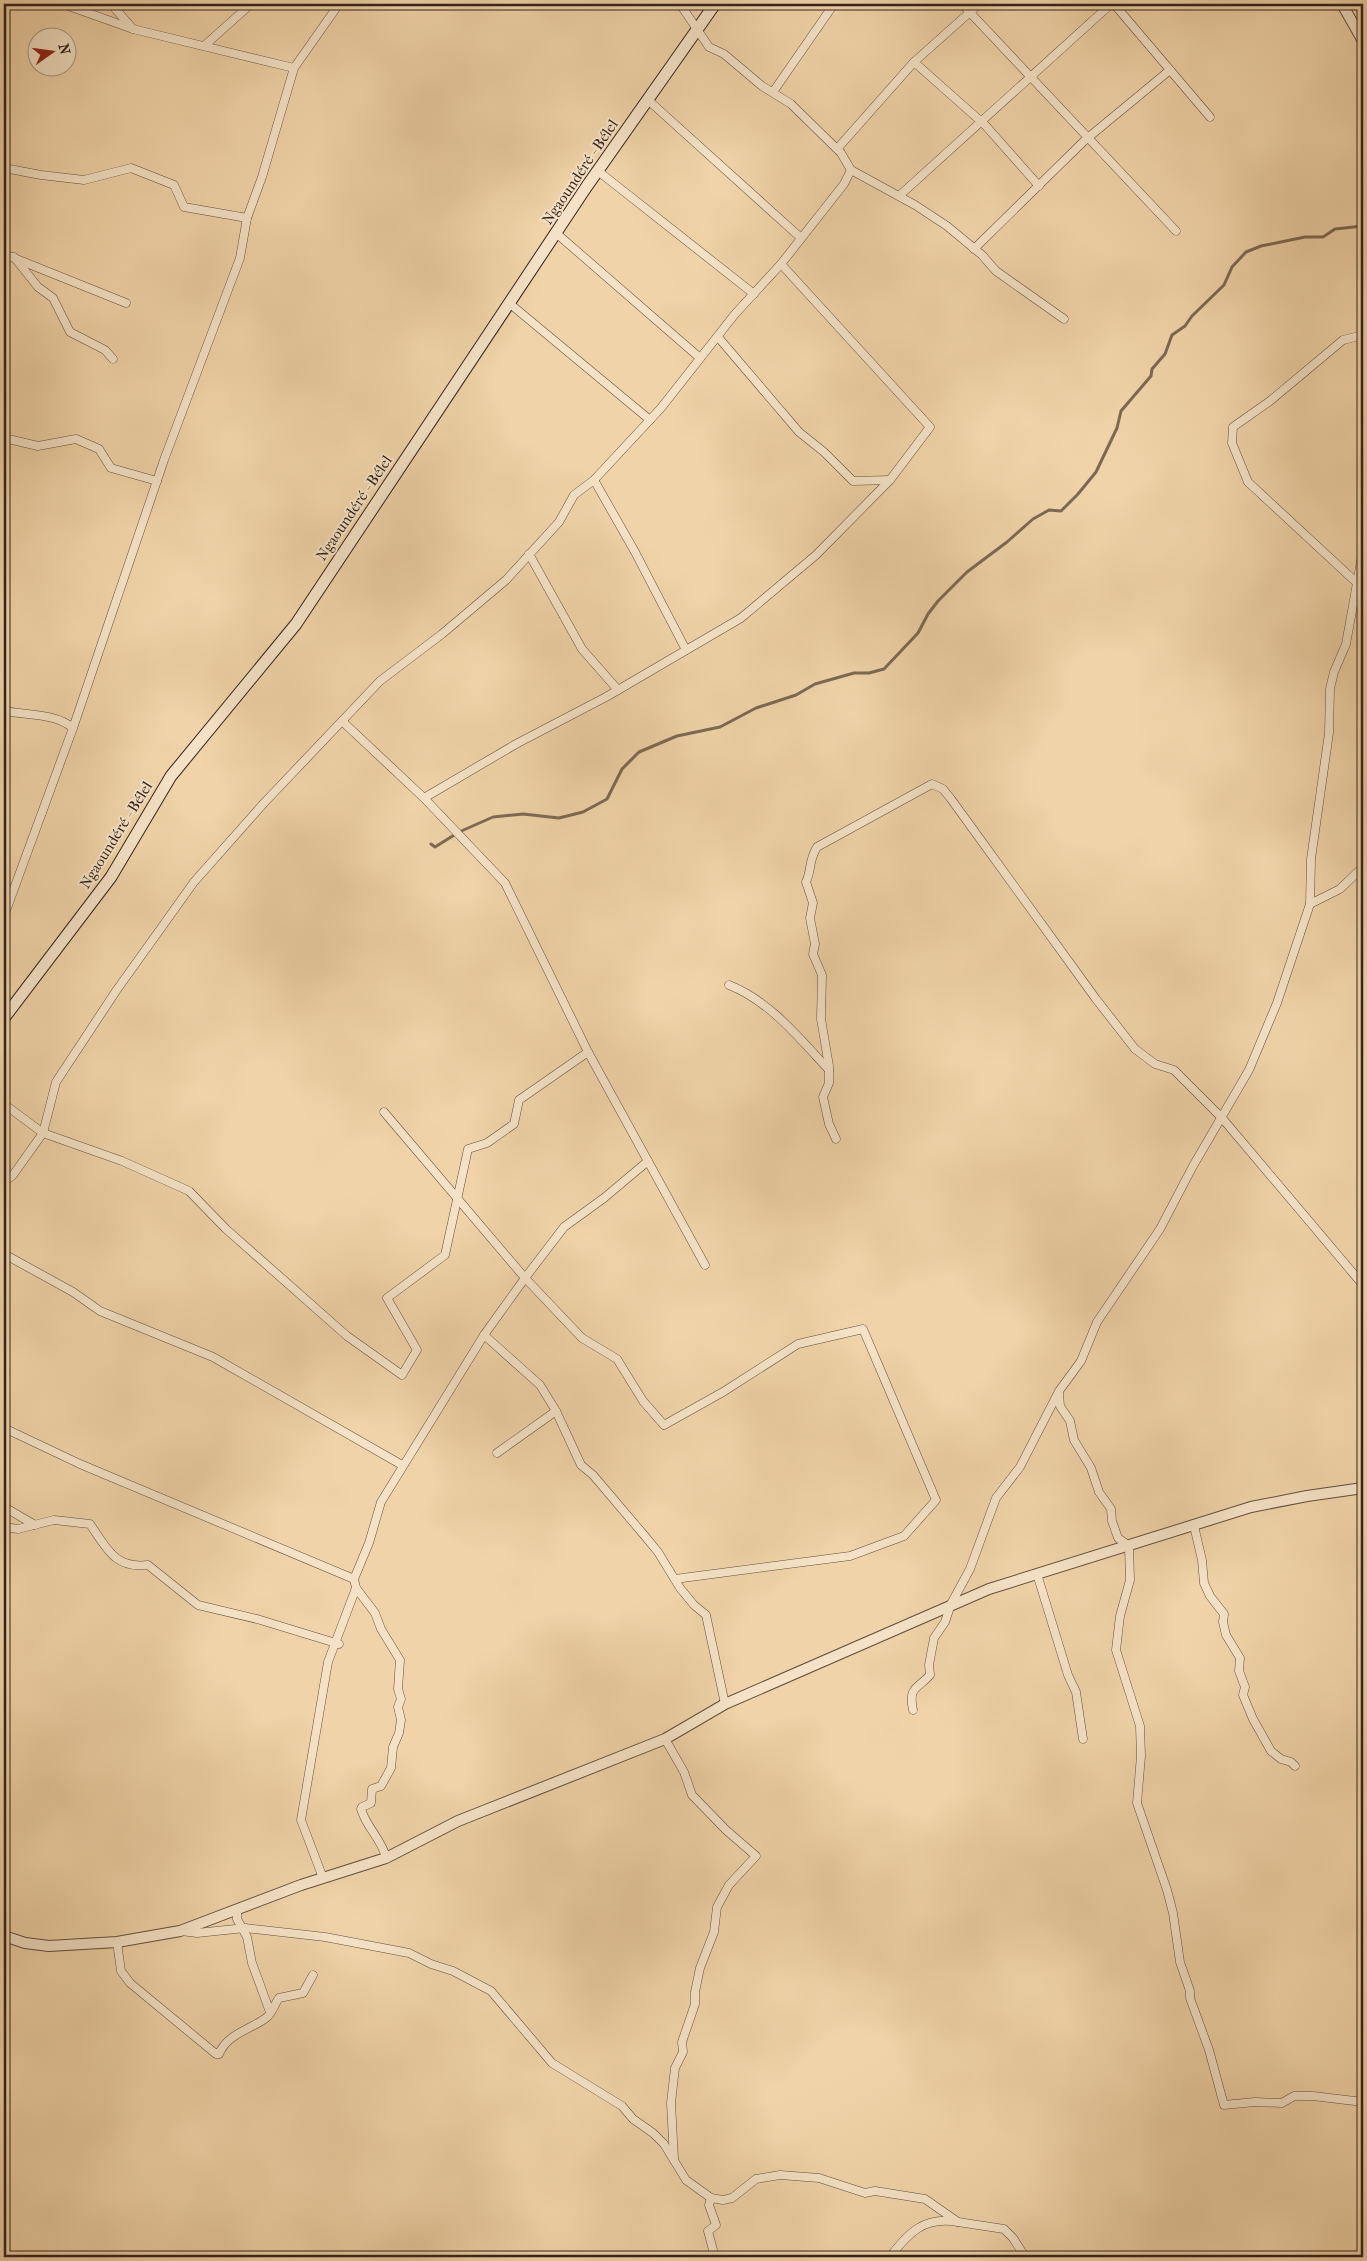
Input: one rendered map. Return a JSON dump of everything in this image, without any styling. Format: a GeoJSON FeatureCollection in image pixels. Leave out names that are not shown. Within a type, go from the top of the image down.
{"type":"FeatureCollection","features":[{"type":"Feature","properties":{"kind":"main road","name":"Ngaoundéré - Bélel"},"geometry":{"type":"LineString","coordinates":[[4,1018],[111,876],[171,776],[296,624],[556,233],[714,4]]}},
{"type":"Feature","properties":{"kind":"street"},"geometry":{"type":"LineString","coordinates":[[63,4],[133,29],[294,68]]}},
{"type":"Feature","properties":{"kind":"street"},"geometry":{"type":"LineString","coordinates":[[111,4],[133,29]]}},
{"type":"Feature","properties":{"kind":"street"},"geometry":{"type":"LineString","coordinates":[[204,46],[251,4]]}},
{"type":"Feature","properties":{"kind":"street"},"geometry":{"type":"LineString","coordinates":[[4,916],[73,728],[157,481],[240,258],[246,218],[262,177],[294,68],[339,4]]}},
{"type":"Feature","properties":{"kind":"street"},"geometry":{"type":"LineString","coordinates":[[680,4],[709,47],[724,54],[735,65],[749,73],[796,109],[837,149],[851,170],[899,196],[947,226],[996,271],[1064,319]]}},
{"type":"Feature","properties":{"kind":"street"},"geometry":{"type":"LineString","coordinates":[[773,92],[834,4]]}},
{"type":"Feature","properties":{"kind":"street"},"geometry":{"type":"LineString","coordinates":[[962,4],[1176,231]]}},
{"type":"Feature","properties":{"kind":"street"},"geometry":{"type":"LineString","coordinates":[[837,149],[914,62],[979,4]]}},
{"type":"Feature","properties":{"kind":"street"},"geometry":{"type":"LineString","coordinates":[[899,196],[1112,4],[1210,117]]}},
{"type":"Feature","properties":{"kind":"street"},"geometry":{"type":"LineString","coordinates":[[1342,4],[1363,41]]}},
{"type":"Feature","properties":{"kind":"street"},"geometry":{"type":"LineString","coordinates":[[914,62],[981,121],[1039,186]]}},
{"type":"Feature","properties":{"kind":"street"},"geometry":{"type":"LineString","coordinates":[[974,249],[1089,138],[1170,70]]}},
{"type":"Feature","properties":{"kind":"street"},"geometry":{"type":"LineString","coordinates":[[648,100],[802,238]]}},
{"type":"Feature","properties":{"kind":"street"},"geometry":{"type":"LineString","coordinates":[[4,168],[84,180],[131,168],[174,185],[184,207],[246,218]]}},
{"type":"Feature","properties":{"kind":"street"},"geometry":{"type":"LineString","coordinates":[[4,1182],[14,1175],[43,1133],[56,1082],[142,953],[194,882],[264,802],[380,681],[442,634],[506,580],[559,522],[574,495],[594,480],[650,420],[802,238],[844,184],[851,170]]}},
{"type":"Feature","properties":{"kind":"street"},"geometry":{"type":"LineString","coordinates":[[598,171],[754,294]]}},
{"type":"Feature","properties":{"kind":"street"},"geometry":{"type":"LineString","coordinates":[[556,233],[700,358]]}},
{"type":"Feature","properties":{"kind":"street"},"geometry":{"type":"LineString","coordinates":[[4,254],[126,303]]}},
{"type":"Feature","properties":{"kind":"street"},"geometry":{"type":"LineString","coordinates":[[14,257],[22,271],[38,287],[53,298],[70,332],[105,350],[112,359]]}},
{"type":"Feature","properties":{"kind":"street"},"geometry":{"type":"LineString","coordinates":[[424,798],[516,744],[618,690],[741,618],[816,556],[890,480],[930,427],[781,264]]}},
{"type":"Feature","properties":{"kind":"street"},"geometry":{"type":"LineString","coordinates":[[509,303],[650,420]]}},
{"type":"Feature","properties":{"kind":"street"},"geometry":{"type":"LineString","coordinates":[[1357,583],[1248,482],[1237,458],[1231,435],[1233,427],[1270,401],[1343,340],[1363,335]]}},
{"type":"Feature","properties":{"kind":"street"},"geometry":{"type":"LineString","coordinates":[[718,337],[800,432],[854,481],[890,480]]}},
{"type":"Feature","properties":{"kind":"street"},"geometry":{"type":"LineString","coordinates":[[4,438],[38,446],[76,439],[99,449],[111,468],[157,481]]}},
{"type":"Feature","properties":{"kind":"street"},"geometry":{"type":"LineString","coordinates":[[594,480],[686,650]]}},
{"type":"Feature","properties":{"kind":"street"},"geometry":{"type":"LineString","coordinates":[[912,1710],[911,1696],[916,1686],[930,1675],[929,1665],[934,1638],[945,1622],[951,1604],[970,1569],[996,1498],[1020,1467],[1059,1391],[1081,1361],[1097,1322],[1160,1229],[1193,1166],[1250,1070],[1277,1003],[1310,904],[1311,859],[1330,733],[1330,689],[1334,672],[1346,644],[1363,550]]}},
{"type":"Feature","properties":{"kind":"street"},"geometry":{"type":"LineString","coordinates":[[529,554],[582,649],[618,690]]}},
{"type":"Feature","properties":{"kind":"street"},"geometry":{"type":"LineString","coordinates":[[4,711],[45,717],[67,723],[73,728]]}},
{"type":"Feature","properties":{"kind":"street"},"geometry":{"type":"LineString","coordinates":[[342,720],[424,798],[505,882],[588,1052],[705,1266]]}},
{"type":"Feature","properties":{"kind":"street"},"geometry":{"type":"LineString","coordinates":[[836,1139],[829,1124],[823,1097],[829,1082],[829,1070],[821,1019],[822,975],[813,954],[815,944],[810,918],[812,902],[806,882],[809,875],[810,858],[817,847],[932,784],[943,789],[951,798],[1096,999],[1136,1049],[1155,1064],[1174,1070],[1222,1118],[1363,1285]]}},
{"type":"Feature","properties":{"kind":"street"},"geometry":{"type":"LineString","coordinates":[[1310,904],[1340,889],[1363,868]]}},
{"type":"Feature","properties":{"kind":"street"},"geometry":{"type":"LineString","coordinates":[[729,985],[741,990],[785,1023],[829,1070]]}},
{"type":"Feature","properties":{"kind":"street"},"geometry":{"type":"LineString","coordinates":[[4,1104],[43,1133],[122,1161],[189,1191],[226,1229],[347,1336],[402,1375],[417,1350],[386,1298],[444,1255],[468,1149],[487,1143],[514,1124],[519,1100],[588,1052]]}},
{"type":"Feature","properties":{"kind":"street"},"geometry":{"type":"LineString","coordinates":[[384,1112],[524,1278],[582,1338],[617,1359],[643,1401],[664,1425],[723,1392],[798,1344],[863,1329],[936,1500],[904,1536],[850,1556],[674,1579]]}},
{"type":"Feature","properties":{"kind":"street"},"geometry":{"type":"LineString","coordinates":[[323,1878],[301,1820],[328,1662],[337,1644],[381,1502],[402,1465],[484,1335],[524,1278],[564,1227],[604,1198],[648,1161]]}},
{"type":"Feature","properties":{"kind":"street"},"geometry":{"type":"LineString","coordinates":[[4,1254],[73,1292],[100,1311],[213,1357],[402,1465]]}},
{"type":"Feature","properties":{"kind":"street"},"geometry":{"type":"LineString","coordinates":[[484,1335],[540,1385],[556,1411],[581,1465],[593,1475],[644,1535],[694,1605],[706,1615],[725,1704]]}},
{"type":"Feature","properties":{"kind":"street"},"geometry":{"type":"LineString","coordinates":[[1059,1391],[1060,1406],[1070,1421],[1074,1440],[1091,1468],[1099,1492],[1112,1509],[1112,1521],[1118,1538],[1129,1546]]}},
{"type":"Feature","properties":{"kind":"street"},"geometry":{"type":"LineString","coordinates":[[497,1453],[556,1411]]}},
{"type":"Feature","properties":{"kind":"street"},"geometry":{"type":"LineString","coordinates":[[4,1428],[80,1464],[355,1584],[375,1613],[381,1629],[400,1660],[398,1689],[402,1699],[398,1707],[401,1720],[391,1768],[380,1786],[372,1789],[371,1803],[361,1809],[385,1850],[386,1858]]}},
{"type":"Feature","properties":{"kind":"street"},"geometry":{"type":"LineString","coordinates":[[4,1936],[24,1943],[49,1946],[117,1942],[180,1931],[323,1878],[386,1858],[458,1821],[665,1740],[725,1704],[989,1589],[1251,1507],[1306,1496],[1363,1488]]}},
{"type":"Feature","properties":{"kind":"street"},"geometry":{"type":"LineString","coordinates":[[4,1507],[35,1525]]}},
{"type":"Feature","properties":{"kind":"street"},"geometry":{"type":"LineString","coordinates":[[4,1527],[18,1529],[54,1520],[90,1524],[112,1557],[134,1566],[148,1565],[198,1605],[257,1619],[337,1644]]}},
{"type":"Feature","properties":{"kind":"street"},"geometry":{"type":"LineString","coordinates":[[1194,1526],[1202,1560],[1204,1583],[1210,1596],[1220,1606],[1224,1614],[1223,1622],[1226,1635],[1240,1658],[1239,1671],[1245,1687],[1243,1696],[1253,1719],[1271,1751],[1281,1759],[1291,1762],[1296,1766]]}},
{"type":"Feature","properties":{"kind":"street"},"geometry":{"type":"LineString","coordinates":[[1129,1546],[1130,1580],[1120,1616],[1116,1650],[1140,1726],[1141,1756],[1136,1803],[1167,1890],[1173,1913],[1180,1962],[1190,1991],[1190,1998],[1216,2072],[1224,2106],[1255,2102],[1282,2103],[1294,2096],[1313,2096],[1363,2102]]}},
{"type":"Feature","properties":{"kind":"street"},"geometry":{"type":"LineString","coordinates":[[1037,1574],[1068,1675],[1076,1692],[1083,1739]]}},
{"type":"Feature","properties":{"kind":"street"},"geometry":{"type":"LineString","coordinates":[[665,1740],[684,1772],[692,1795],[726,1830],[756,1856],[729,1885],[717,1907],[714,1932],[700,1968],[695,1992],[695,2004],[682,2042],[683,2052],[675,2068],[671,2103],[674,2161]]}},
{"type":"Feature","properties":{"kind":"street"},"geometry":{"type":"LineString","coordinates":[[237,1909],[237,1919],[247,1937],[252,1963],[270,2012]]}},
{"type":"Feature","properties":{"kind":"street"},"geometry":{"type":"LineString","coordinates":[[180,1931],[197,1934],[242,1928],[325,1937],[409,1953],[479,1984],[491,1991],[552,2063],[622,2106],[633,2120],[653,2133],[664,2144],[686,2180],[711,2198],[723,2200],[732,2198],[742,2192],[756,2179],[780,2175],[819,2178],[865,2193],[875,2191],[925,2199],[958,2222]]}},
{"type":"Feature","properties":{"kind":"street"},"geometry":{"type":"LineString","coordinates":[[117,1942],[121,1971],[130,1982],[216,2054],[219,2054],[229,2040],[264,2020],[279,1998],[303,1993],[313,1975]]}},
{"type":"Feature","properties":{"kind":"street"},"geometry":{"type":"LineString","coordinates":[[711,2198],[709,2205],[716,2225],[708,2232],[713,2250],[712,2257]]}},
{"type":"Feature","properties":{"kind":"street"},"geometry":{"type":"LineString","coordinates":[[890,2257],[905,2237],[919,2227],[935,2223],[958,2222],[1004,2229],[1013,2238],[1025,2257]]}},
{"type":"Feature","properties":{"kind":"waterway"},"geometry":{"type":"LineString","coordinates":[[431,844],[435,847],[459,832],[493,817],[523,814],[559,818],[583,812],[607,799],[622,769],[639,752],[677,736],[720,727],[756,708],[796,695],[815,684],[854,673],[869,673],[884,669],[918,633],[928,614],[938,601],[967,572],[1007,542],[1033,519],[1049,510],[1061,511],[1078,494],[1096,472],[1117,428],[1121,411],[1151,376],[1152,369],[1165,354],[1172,335],[1185,326],[1192,316],[1224,285],[1232,267],[1246,252],[1261,246],[1305,237],[1323,237],[1335,229],[1363,226]]}}]}
